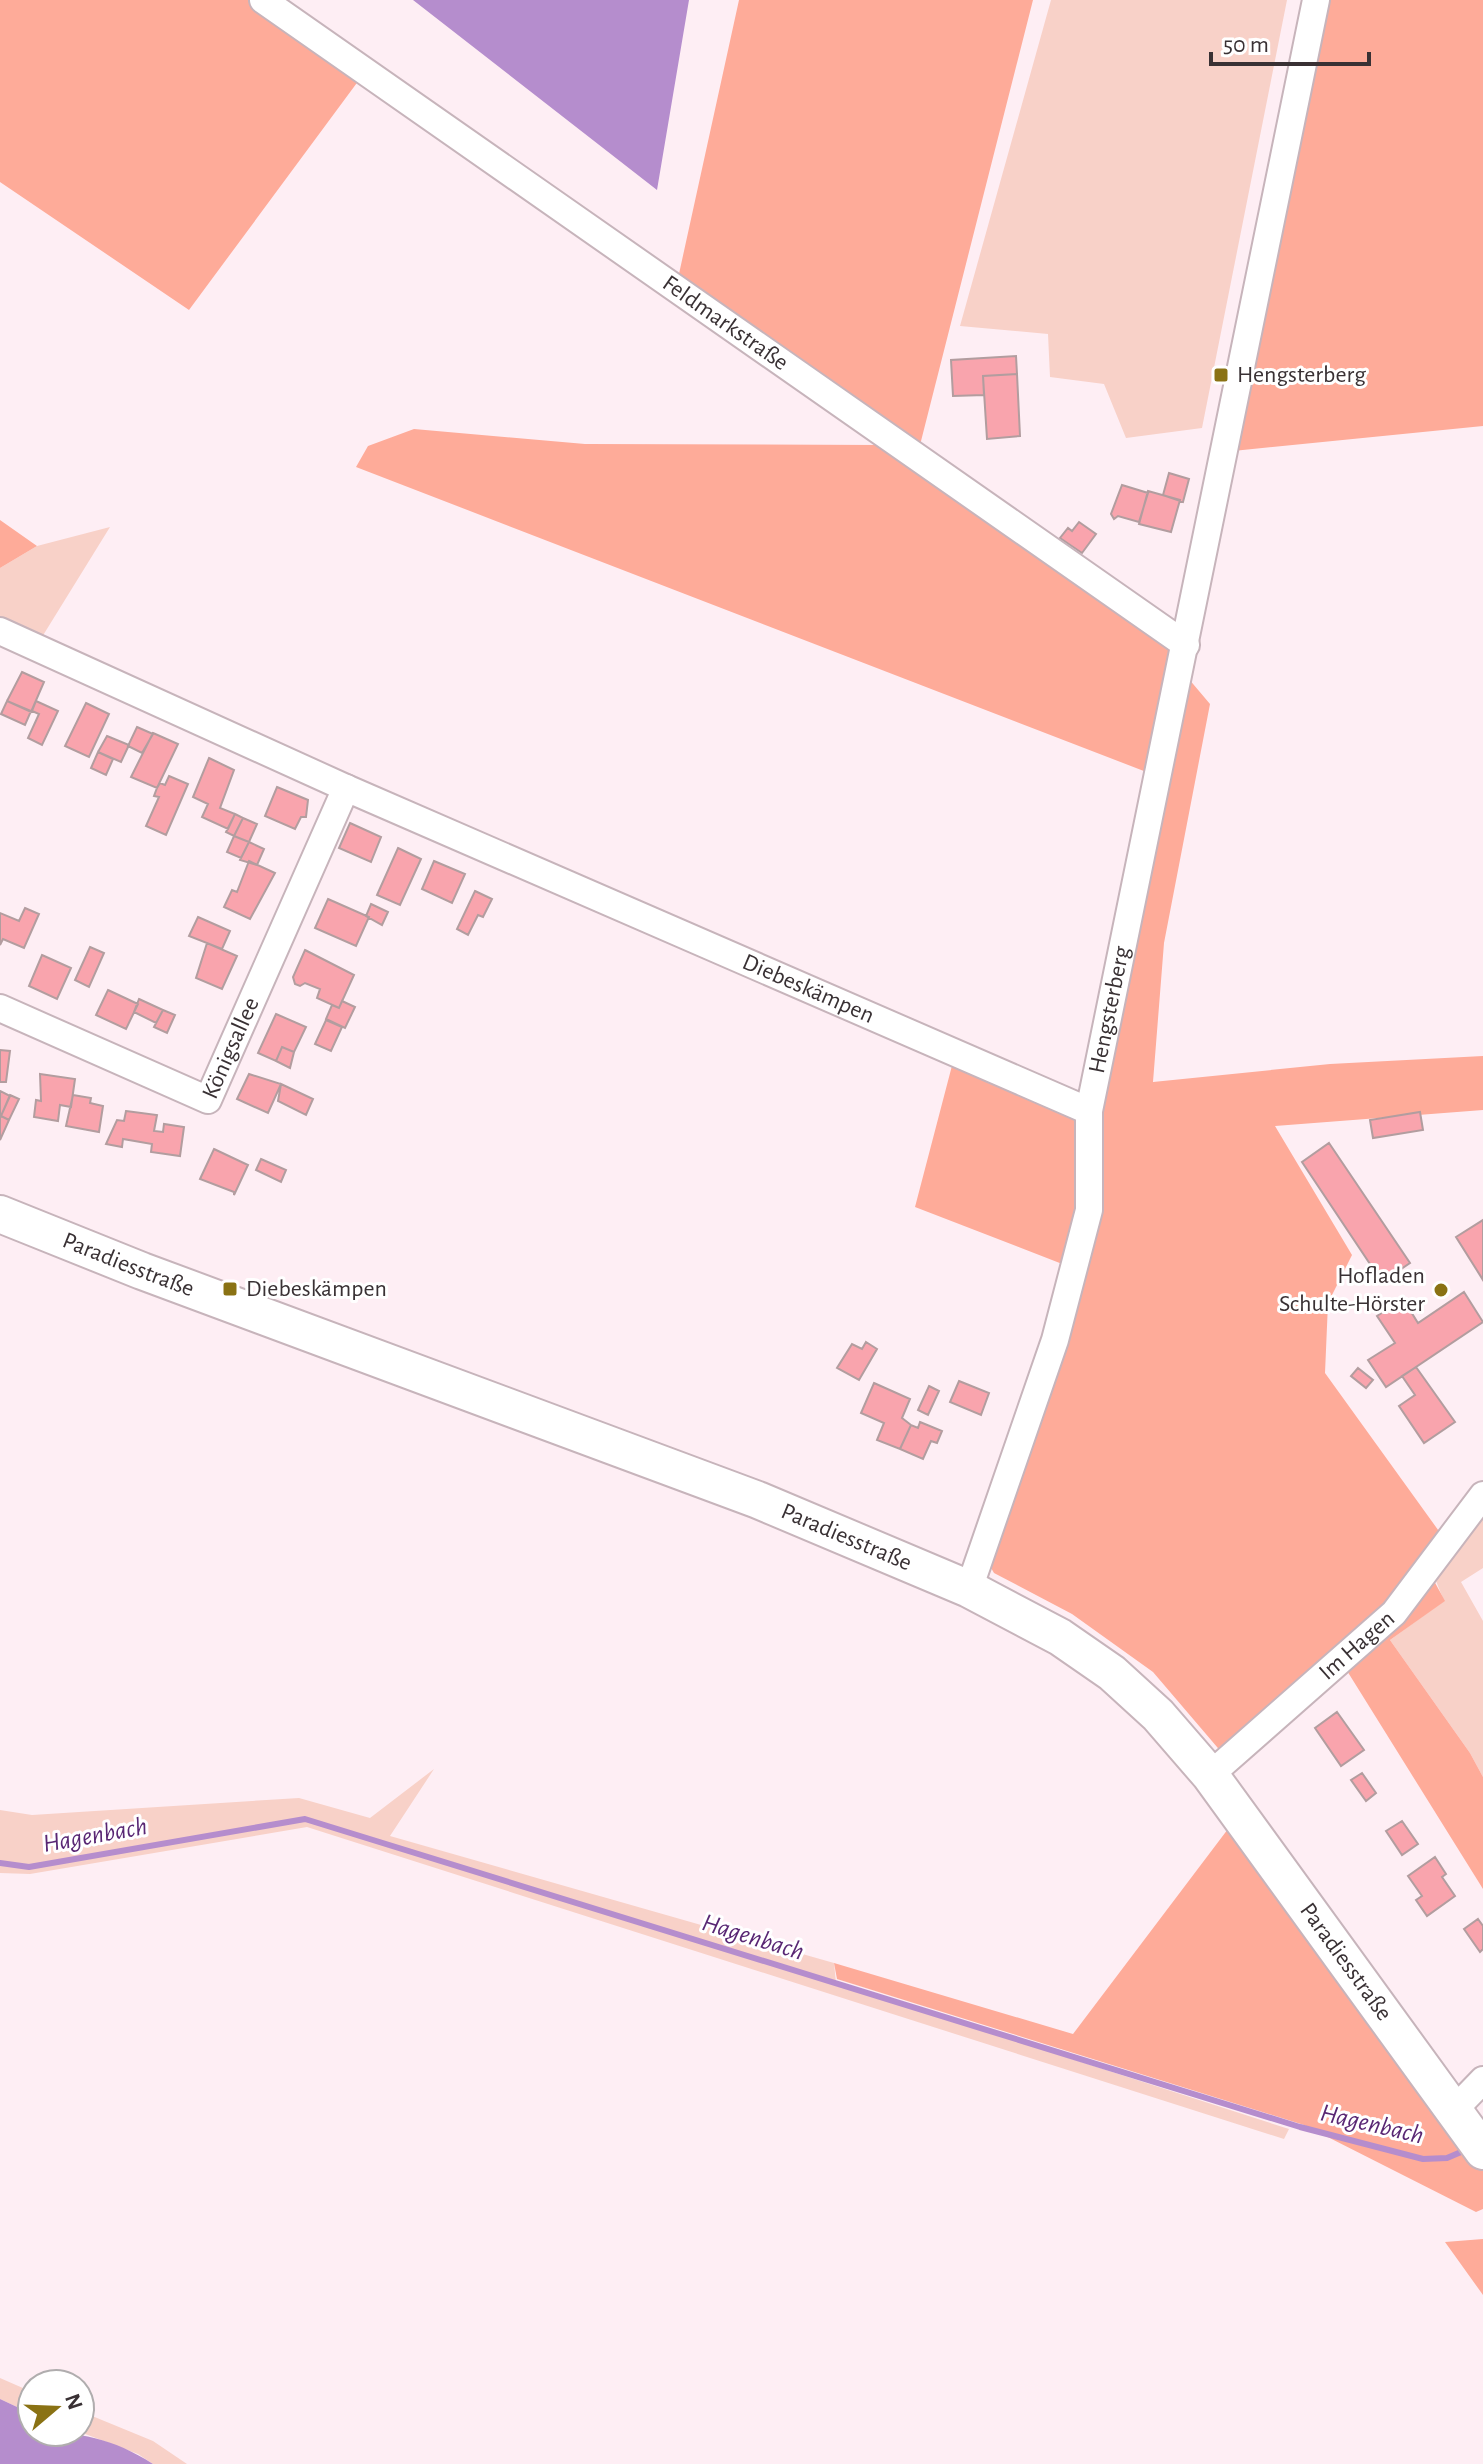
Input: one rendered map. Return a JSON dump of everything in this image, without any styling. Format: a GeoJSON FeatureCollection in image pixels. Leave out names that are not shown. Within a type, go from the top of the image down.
{"type":"FeatureCollection","features":[{"type":"Feature","properties":{"kind":"main road","name":"Paradiesstraße"},"geometry":{"type":"LineString","coordinates":[[0,1214],[142,1271],[758,1500],[969,1589],[1060,1637],[1112,1673],[1158,1715],[1210,1775],[1468,2131]]}},
{"type":"Feature","properties":{"kind":"street","name":"Feldmarkstraße"},"geometry":{"type":"LineString","coordinates":[[263,0],[1186,645]]}},
{"type":"Feature","properties":{"kind":"street","name":"Hengsterberg"},"geometry":{"type":"LineString","coordinates":[[969,1589],[1055,1340],[1089,1210],[1089,1111],[1316,0]]}},
{"type":"Feature","properties":{"kind":"street","name":"Diebeskämpen"},"geometry":{"type":"LineString","coordinates":[[0,631],[346,788],[1089,1111]]}},
{"type":"Feature","properties":{"kind":"street","name":"Königsallee"},"geometry":{"type":"LineString","coordinates":[[0,1008],[208,1100],[346,788]]}},
{"type":"Feature","properties":{"kind":"street","name":"Im Hagen"},"geometry":{"type":"LineString","coordinates":[[1210,1775],[1394,1613],[1483,1495]]}},
{"type":"Feature","properties":{"kind":"street"},"geometry":{"type":"LineString","coordinates":[[1468,2131],[1483,2080]]}},
{"type":"Feature","properties":{"kind":"shaded area"},"geometry":{"type":"Polygon","coordinates":[[[0,0],[251,0],[362,76],[189,310],[0,182],[0,0]]]}},
{"type":"Feature","properties":{"kind":"shaded area"},"geometry":{"type":"Polygon","coordinates":[[[413,0],[689,0],[657,190],[413,0]]]}},
{"type":"Feature","properties":{"kind":"shaded area"},"geometry":{"type":"Polygon","coordinates":[[[739,0],[1033,0],[920,445],[677,283],[739,0]]]}},
{"type":"Feature","properties":{"kind":"shaded area"},"geometry":{"type":"Polygon","coordinates":[[[1051,0],[1287,0],[1202,428],[1126,438],[1104,384],[1050,377],[1048,334],[960,326],[1051,0]]]}},
{"type":"Feature","properties":{"kind":"shaded area"},"geometry":{"type":"Polygon","coordinates":[[[1327,0],[1483,0],[1483,426],[1233,451],[1327,0]]]}},
{"type":"Feature","properties":{"kind":"shaded area"},"geometry":{"type":"Polygon","coordinates":[[[414,429],[585,444],[879,445],[1176,650],[1149,773],[356,467],[368,446],[414,429]]]}},
{"type":"Feature","properties":{"kind":"shaded area"},"geometry":{"type":"Polygon","coordinates":[[[0,520],[37,546],[0,568],[0,520]]]}},
{"type":"Feature","properties":{"kind":"shaded area"},"geometry":{"type":"Polygon","coordinates":[[[110,527],[42,637],[0,618],[0,568],[37,546],[110,527]]]}},
{"type":"Feature","properties":{"kind":"shaded area"},"geometry":{"type":"Polygon","coordinates":[[[1188,678],[1210,704],[1164,943],[1153,1082],[1330,1064],[1483,1056],[1483,1110],[1275,1126],[1352,1255],[1328,1303],[1325,1373],[1441,1534],[1392,1604],[1223,1754],[1153,1672],[1072,1614],[994,1573],[987,1561],[1060,1343],[1099,1105],[1188,678]]]}},
{"type":"Feature","properties":{"kind":"shaded area"},"geometry":{"type":"Polygon","coordinates":[[[954,1058],[1085,1113],[1086,1209],[1070,1267],[915,1207],[954,1058]]]}},
{"type":"Feature","properties":{"kind":"shaded area"},"geometry":{"type":"Polygon","coordinates":[[[1483,1514],[1483,1568],[1461,1582],[1483,1621],[1483,1777],[1470,1753],[1390,1640],[1444,1601],[1436,1581],[1483,1514]]]}},
{"type":"Feature","properties":{"kind":"shaded area"},"geometry":{"type":"Polygon","coordinates":[[[1433,1579],[1445,1601],[1390,1640],[1470,1753],[1483,1777],[1483,1889],[1344,1666],[1433,1579]]]}},
{"type":"Feature","properties":{"kind":"shaded area"},"geometry":{"type":"Polygon","coordinates":[[[434,1769],[390,1836],[834,1963],[836,1983],[1289,2129],[1284,2139],[307,1827],[30,1874],[0,1873],[0,1810],[32,1815],[299,1798],[370,1818],[434,1769]]]}},
{"type":"Feature","properties":{"kind":"shaded area"},"geometry":{"type":"Polygon","coordinates":[[[1231,1825],[1483,2160],[1483,2209],[1476,2212],[1304,2125],[837,1979],[834,1963],[1073,2034],[1231,1825]]]}},
{"type":"Feature","properties":{"kind":"shaded area"},"geometry":{"type":"Polygon","coordinates":[[[1483,2239],[1483,2295],[1445,2242],[1483,2239]]]}},
{"type":"Feature","properties":{"kind":"shaded area"},"geometry":{"type":"Polygon","coordinates":[[[0,2378],[16,2385],[16,2406],[0,2399],[0,2378]]]}},
{"type":"Feature","properties":{"kind":"shaded area"},"geometry":{"type":"Polygon","coordinates":[[[0,2399],[16,2406],[16,2448],[96,2448],[96,2438],[124,2448],[153,2464],[0,2464],[0,2399]]]}},
{"type":"Feature","properties":{"kind":"shaded area"},"geometry":{"type":"Polygon","coordinates":[[[96,2418],[153,2441],[187,2464],[153,2464],[138,2454],[96,2438],[96,2418]]]}},
{"type":"Feature","properties":{"kind":"building"},"geometry":{"type":"Polygon","coordinates":[[[1016,356],[1017,374],[983,376],[984,395],[953,396],[951,360],[1016,356]]]}},
{"type":"Feature","properties":{"kind":"building"},"geometry":{"type":"Polygon","coordinates":[[[1017,374],[1020,436],[987,439],[983,376],[1017,374]]]}},
{"type":"Feature","properties":{"kind":"building"},"geometry":{"type":"Polygon","coordinates":[[[1169,473],[1189,479],[1183,502],[1163,495],[1169,473]]]}},
{"type":"Feature","properties":{"kind":"building"},"geometry":{"type":"Polygon","coordinates":[[[1122,485],[1148,493],[1139,522],[1118,516],[1114,519],[1111,514],[1122,485]]]}},
{"type":"Feature","properties":{"kind":"building"},"geometry":{"type":"Polygon","coordinates":[[[1148,491],[1180,500],[1171,532],[1139,524],[1148,491]]]}},
{"type":"Feature","properties":{"kind":"building"},"geometry":{"type":"Polygon","coordinates":[[[1079,522],[1096,534],[1082,553],[1060,538],[1068,528],[1072,531],[1079,522]]]}},
{"type":"Feature","properties":{"kind":"building"},"geometry":{"type":"Polygon","coordinates":[[[22,672],[44,682],[31,712],[7,701],[22,672]]]}},
{"type":"Feature","properties":{"kind":"building"},"geometry":{"type":"Polygon","coordinates":[[[7,701],[31,711],[25,725],[1,714],[7,701]]]}},
{"type":"Feature","properties":{"kind":"building"},"geometry":{"type":"Polygon","coordinates":[[[36,701],[58,711],[42,745],[28,738],[39,714],[32,711],[36,701]]]}},
{"type":"Feature","properties":{"kind":"building"},"geometry":{"type":"Polygon","coordinates":[[[86,703],[109,714],[89,757],[65,746],[86,703]]]}},
{"type":"Feature","properties":{"kind":"building"},"geometry":{"type":"Polygon","coordinates":[[[137,727],[153,734],[142,753],[128,746],[137,727]]]}},
{"type":"Feature","properties":{"kind":"building"},"geometry":{"type":"Polygon","coordinates":[[[153,733],[178,744],[157,788],[131,777],[153,733]]]}},
{"type":"Feature","properties":{"kind":"building"},"geometry":{"type":"Polygon","coordinates":[[[107,736],[129,745],[121,762],[98,752],[107,736]]]}},
{"type":"Feature","properties":{"kind":"building"},"geometry":{"type":"Polygon","coordinates":[[[98,752],[113,759],[106,775],[91,768],[98,752]]]}},
{"type":"Feature","properties":{"kind":"building"},"geometry":{"type":"Polygon","coordinates":[[[209,758],[234,770],[220,808],[235,814],[228,829],[202,817],[208,804],[193,797],[209,758]]]}},
{"type":"Feature","properties":{"kind":"building"},"geometry":{"type":"Polygon","coordinates":[[[169,776],[188,784],[166,835],[146,826],[159,797],[154,796],[157,788],[160,783],[165,785],[169,776]]]}},
{"type":"Feature","properties":{"kind":"building"},"geometry":{"type":"Polygon","coordinates":[[[277,787],[308,800],[306,817],[301,817],[295,829],[265,816],[277,787]]]}},
{"type":"Feature","properties":{"kind":"building"},"geometry":{"type":"Polygon","coordinates":[[[235,814],[243,818],[234,836],[226,832],[235,814]]]}},
{"type":"Feature","properties":{"kind":"building"},"geometry":{"type":"Polygon","coordinates":[[[243,818],[257,824],[249,842],[234,836],[243,818]]]}},
{"type":"Feature","properties":{"kind":"building"},"geometry":{"type":"Polygon","coordinates":[[[350,823],[381,837],[371,862],[339,848],[350,823]]]}},
{"type":"Feature","properties":{"kind":"building"},"geometry":{"type":"Polygon","coordinates":[[[234,836],[249,842],[241,858],[227,852],[234,836]]]}},
{"type":"Feature","properties":{"kind":"building"},"geometry":{"type":"Polygon","coordinates":[[[249,842],[264,849],[257,865],[240,860],[249,842]]]}},
{"type":"Feature","properties":{"kind":"building"},"geometry":{"type":"Polygon","coordinates":[[[398,848],[421,859],[400,905],[377,895],[398,848]]]}},
{"type":"Feature","properties":{"kind":"building"},"geometry":{"type":"Polygon","coordinates":[[[249,861],[275,873],[250,919],[224,907],[232,890],[237,892],[249,861]]]}},
{"type":"Feature","properties":{"kind":"building"},"geometry":{"type":"Polygon","coordinates":[[[434,861],[465,874],[452,903],[422,889],[434,861]]]}},
{"type":"Feature","properties":{"kind":"building"},"geometry":{"type":"Polygon","coordinates":[[[475,891],[492,899],[483,917],[478,915],[468,935],[457,929],[475,891]]]}},
{"type":"Feature","properties":{"kind":"building"},"geometry":{"type":"Polygon","coordinates":[[[328,899],[369,917],[356,946],[315,928],[328,899]]]}},
{"type":"Feature","properties":{"kind":"building"},"geometry":{"type":"Polygon","coordinates":[[[371,904],[388,912],[382,925],[366,916],[371,904]]]}},
{"type":"Feature","properties":{"kind":"building"},"geometry":{"type":"Polygon","coordinates":[[[25,908],[39,914],[24,948],[3,939],[0,945],[0,913],[19,921],[25,908]]]}},
{"type":"Feature","properties":{"kind":"building"},"geometry":{"type":"Polygon","coordinates":[[[198,917],[230,931],[222,949],[189,936],[198,917]]]}},
{"type":"Feature","properties":{"kind":"building"},"geometry":{"type":"Polygon","coordinates":[[[207,943],[237,956],[222,989],[196,978],[207,943]]]}},
{"type":"Feature","properties":{"kind":"building"},"geometry":{"type":"Polygon","coordinates":[[[90,947],[104,953],[89,987],[75,980],[90,947]]]}},
{"type":"Feature","properties":{"kind":"building"},"geometry":{"type":"Polygon","coordinates":[[[305,950],[354,975],[339,1008],[317,998],[320,989],[305,983],[300,986],[295,984],[293,977],[305,950]]]}},
{"type":"Feature","properties":{"kind":"building"},"geometry":{"type":"Polygon","coordinates":[[[42,955],[71,968],[57,999],[29,986],[42,955]]]}},
{"type":"Feature","properties":{"kind":"building"},"geometry":{"type":"Polygon","coordinates":[[[108,990],[138,1004],[126,1029],[96,1015],[108,990]]]}},
{"type":"Feature","properties":{"kind":"building"},"geometry":{"type":"Polygon","coordinates":[[[139,999],[163,1010],[156,1023],[134,1012],[139,999]]]}},
{"type":"Feature","properties":{"kind":"building"},"geometry":{"type":"Polygon","coordinates":[[[342,1001],[355,1007],[345,1028],[326,1019],[332,1005],[339,1008],[342,1001]]]}},
{"type":"Feature","properties":{"kind":"building"},"geometry":{"type":"Polygon","coordinates":[[[163,1010],[175,1015],[167,1033],[154,1027],[163,1010]]]}},
{"type":"Feature","properties":{"kind":"building"},"geometry":{"type":"Polygon","coordinates":[[[276,1014],[306,1027],[294,1052],[282,1047],[276,1061],[258,1053],[276,1014]]]}},
{"type":"Feature","properties":{"kind":"building"},"geometry":{"type":"Polygon","coordinates":[[[326,1020],[342,1027],[331,1051],[315,1044],[326,1020]]]}},
{"type":"Feature","properties":{"kind":"building"},"geometry":{"type":"Polygon","coordinates":[[[282,1047],[294,1052],[290,1068],[276,1061],[282,1047]]]}},
{"type":"Feature","properties":{"kind":"building"},"geometry":{"type":"Polygon","coordinates":[[[0,1050],[10,1051],[6,1082],[0,1082],[0,1050]]]}},
{"type":"Feature","properties":{"kind":"building"},"geometry":{"type":"Polygon","coordinates":[[[40,1074],[75,1079],[71,1107],[60,1105],[58,1121],[34,1117],[36,1100],[41,1101],[40,1074]]]}},
{"type":"Feature","properties":{"kind":"building"},"geometry":{"type":"Polygon","coordinates":[[[249,1074],[281,1084],[268,1113],[237,1099],[249,1074]]]}},
{"type":"Feature","properties":{"kind":"building"},"geometry":{"type":"Polygon","coordinates":[[[281,1084],[313,1099],[306,1115],[278,1101],[281,1084]]]}},
{"type":"Feature","properties":{"kind":"building"},"geometry":{"type":"Polygon","coordinates":[[[0,1091],[10,1096],[1,1116],[0,1116],[0,1091]]]}},
{"type":"Feature","properties":{"kind":"building"},"geometry":{"type":"Polygon","coordinates":[[[10,1095],[19,1099],[9,1120],[1,1116],[10,1095]]]}},
{"type":"Feature","properties":{"kind":"building"},"geometry":{"type":"Polygon","coordinates":[[[73,1095],[91,1098],[90,1103],[103,1106],[99,1132],[66,1126],[73,1095]]]}},
{"type":"Feature","properties":{"kind":"building"},"geometry":{"type":"Polygon","coordinates":[[[126,1111],[157,1115],[154,1131],[163,1132],[164,1124],[184,1127],[180,1156],[151,1152],[152,1144],[123,1139],[122,1147],[106,1144],[117,1120],[124,1121],[126,1111]]]}},
{"type":"Feature","properties":{"kind":"building"},"geometry":{"type":"Polygon","coordinates":[[[1420,1112],[1423,1130],[1373,1138],[1370,1120],[1420,1112]]]}},
{"type":"Feature","properties":{"kind":"building"},"geometry":{"type":"Polygon","coordinates":[[[0,1118],[9,1120],[0,1140],[0,1118]]]}},
{"type":"Feature","properties":{"kind":"building"},"geometry":{"type":"Polygon","coordinates":[[[1329,1143],[1410,1263],[1382,1282],[1302,1162],[1329,1143]]]}},
{"type":"Feature","properties":{"kind":"building"},"geometry":{"type":"Polygon","coordinates":[[[214,1149],[248,1165],[234,1195],[234,1192],[200,1179],[214,1149]]]}},
{"type":"Feature","properties":{"kind":"building"},"geometry":{"type":"Polygon","coordinates":[[[261,1159],[286,1170],[281,1182],[256,1170],[261,1159]]]}},
{"type":"Feature","properties":{"kind":"building"},"geometry":{"type":"Polygon","coordinates":[[[1483,1220],[1483,1280],[1456,1237],[1483,1220]]]}},
{"type":"Feature","properties":{"kind":"building"},"geometry":{"type":"Polygon","coordinates":[[[1464,1292],[1483,1322],[1386,1387],[1368,1360],[1395,1343],[1377,1316],[1403,1299],[1418,1323],[1464,1292]]]}},
{"type":"Feature","properties":{"kind":"building"},"geometry":{"type":"Polygon","coordinates":[[[866,1342],[877,1349],[859,1380],[837,1368],[852,1344],[862,1349],[866,1342]]]}},
{"type":"Feature","properties":{"kind":"building"},"geometry":{"type":"Polygon","coordinates":[[[1416,1367],[1455,1422],[1424,1443],[1399,1406],[1415,1395],[1402,1376],[1416,1367]]]}},
{"type":"Feature","properties":{"kind":"building"},"geometry":{"type":"Polygon","coordinates":[[[1358,1368],[1373,1380],[1366,1388],[1351,1376],[1358,1368]]]}},
{"type":"Feature","properties":{"kind":"building"},"geometry":{"type":"Polygon","coordinates":[[[959,1381],[989,1393],[981,1415],[950,1402],[959,1381]]]}},
{"type":"Feature","properties":{"kind":"building"},"geometry":{"type":"Polygon","coordinates":[[[874,1383],[910,1399],[902,1418],[911,1425],[900,1449],[877,1440],[884,1423],[861,1413],[874,1383]]]}},
{"type":"Feature","properties":{"kind":"building"},"geometry":{"type":"Polygon","coordinates":[[[929,1386],[939,1391],[928,1415],[918,1410],[929,1386]]]}},
{"type":"Feature","properties":{"kind":"building"},"geometry":{"type":"Polygon","coordinates":[[[920,1422],[942,1431],[937,1443],[931,1441],[923,1459],[900,1449],[911,1425],[918,1428],[920,1422]]]}},
{"type":"Feature","properties":{"kind":"building"},"geometry":{"type":"Polygon","coordinates":[[[1337,1712],[1364,1750],[1341,1766],[1315,1728],[1337,1712]]]}},
{"type":"Feature","properties":{"kind":"building"},"geometry":{"type":"Polygon","coordinates":[[[1362,1773],[1376,1793],[1366,1801],[1351,1780],[1362,1773]]]}},
{"type":"Feature","properties":{"kind":"building"},"geometry":{"type":"Polygon","coordinates":[[[1402,1821],[1418,1844],[1402,1855],[1386,1831],[1402,1821]]]}},
{"type":"Feature","properties":{"kind":"building"},"geometry":{"type":"Polygon","coordinates":[[[1435,1857],[1446,1874],[1442,1877],[1455,1896],[1427,1916],[1416,1900],[1422,1896],[1408,1876],[1435,1857]]]}},
{"type":"Feature","properties":{"kind":"building"},"geometry":{"type":"Polygon","coordinates":[[[1478,1919],[1483,1926],[1483,1949],[1480,1952],[1464,1929],[1478,1919]]]}},
{"type":"Feature","properties":{"kind":"waterway","name":"Hagenbach"},"geometry":{"type":"LineString","coordinates":[[0,1863],[29,1867],[305,1819],[1300,2127],[1423,2159],[1447,2158],[1468,2149]]}},
{"type":"Feature","properties":{"kind":"place","name":"Hengsterberg"},"geometry":{"type":"Point","coordinates":[1221,375]}},
{"type":"Feature","properties":{"kind":"place","name":"Diebeskämpen"},"geometry":{"type":"Point","coordinates":[230,1289]}},
{"type":"Feature","properties":{"kind":"place","name":"Hofladen Schulte-Hörster"},"geometry":{"type":"Point","coordinates":[1441,1290]}}]}
